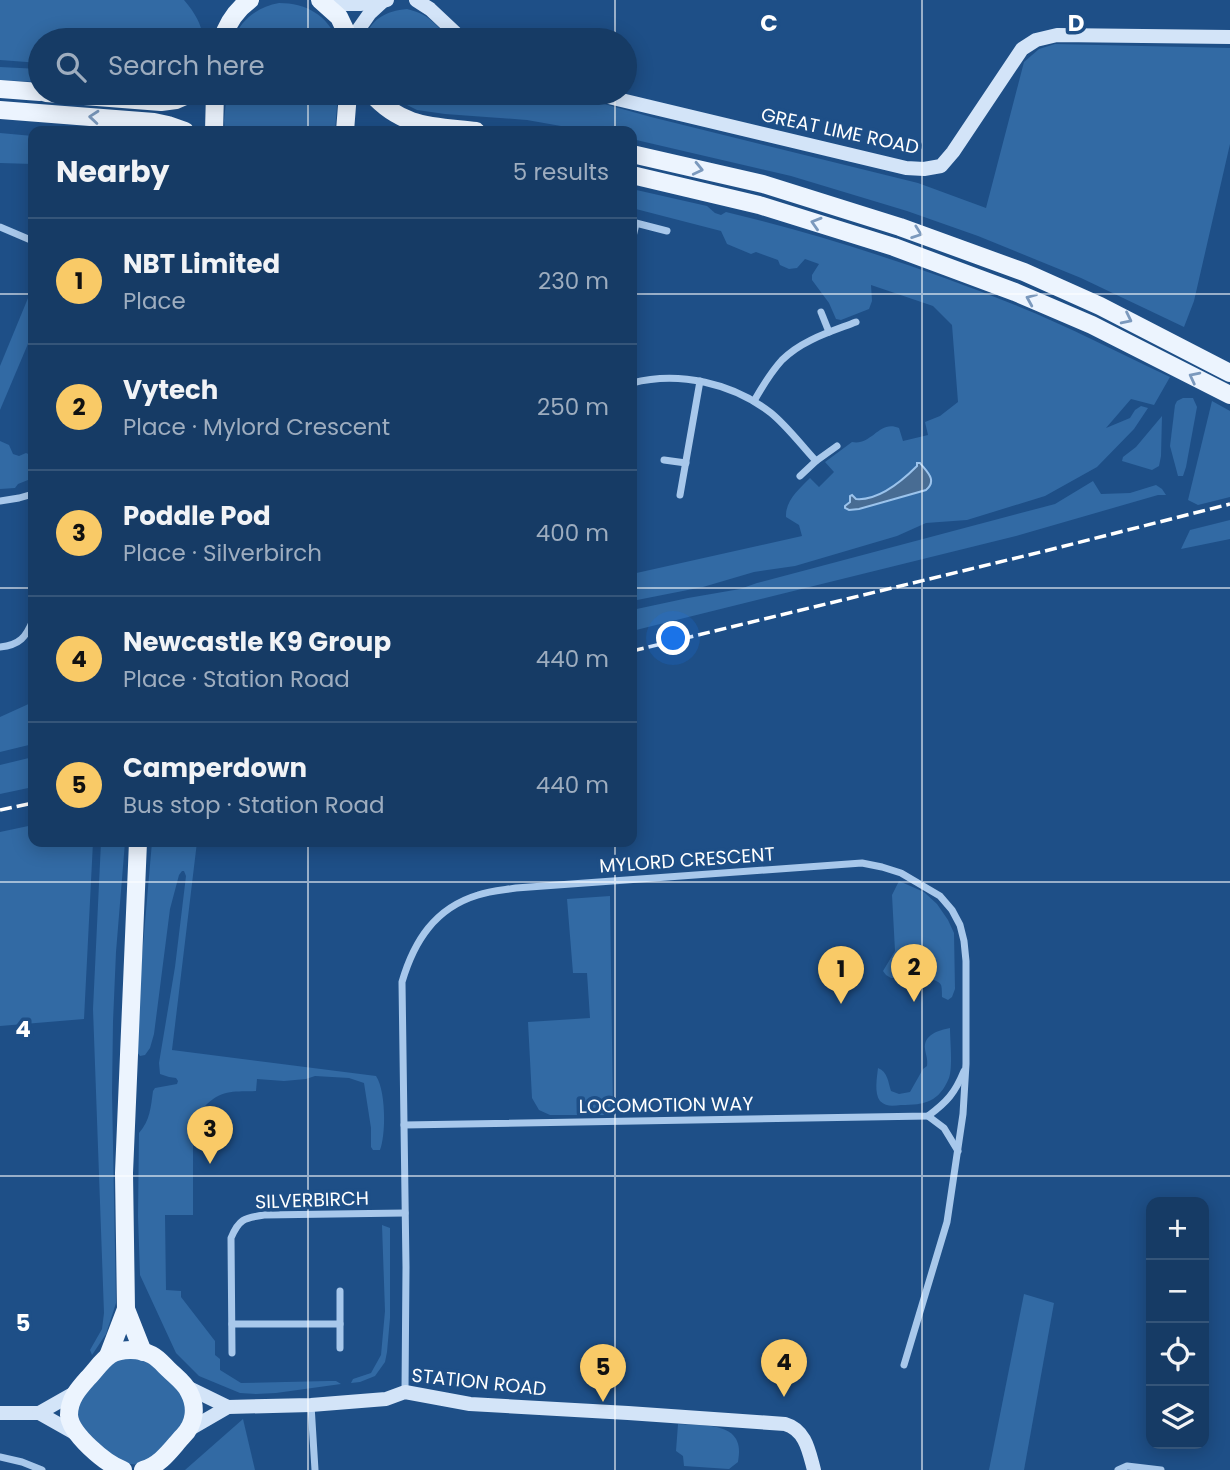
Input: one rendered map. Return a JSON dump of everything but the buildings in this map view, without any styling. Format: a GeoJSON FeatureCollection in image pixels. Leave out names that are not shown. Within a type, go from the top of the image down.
{"type":"FeatureCollection","features":[{"type":"Feature","properties":{"kind":"main road"},"geometry":{"type":"LineString","coordinates":[[227,28],[236,12],[250,0]]}},
{"type":"Feature","properties":{"kind":"main road"},"geometry":{"type":"LineString","coordinates":[[323,2],[360,4],[385,0]]}},
{"type":"Feature","properties":{"kind":"main road"},"geometry":{"type":"LineString","coordinates":[[359,28],[370,13],[385,0]]}},
{"type":"Feature","properties":{"kind":"main road"},"geometry":{"type":"LineString","coordinates":[[416,0],[450,28]]}},
{"type":"Feature","properties":{"kind":"main road"},"geometry":{"type":"LineString","coordinates":[[323,2],[340,17],[346,28]]}},
{"type":"Feature","properties":{"kind":"main road","name":"GREAT LIME ROAD"},"geometry":{"type":"LineString","coordinates":[[637,104],[906,168],[924,169],[941,166],[1022,49],[1036,40],[1057,35],[1230,37]]}},
{"type":"Feature","properties":{"kind":"main road"},"geometry":{"type":"LineString","coordinates":[[0,89],[28,91]]}},
{"type":"Feature","properties":{"kind":"main road"},"geometry":{"type":"LineString","coordinates":[[214,126],[215,105]]}},
{"type":"Feature","properties":{"kind":"main road"},"geometry":{"type":"LineString","coordinates":[[345,126],[347,105]]}},
{"type":"Feature","properties":{"kind":"main road"},"geometry":{"type":"LineString","coordinates":[[384,105],[400,117],[442,126]]}},
{"type":"Feature","properties":{"kind":"main road"},"geometry":{"type":"LineString","coordinates":[[0,110],[154,122],[171,126]]}},
{"type":"Feature","properties":{"kind":"main road"},"geometry":{"type":"LineString","coordinates":[[637,156],[763,184],[900,227],[1024,272],[1100,306],[1230,373]]}},
{"type":"Feature","properties":{"kind":"main road"},"geometry":{"type":"LineString","coordinates":[[637,176],[759,205],[894,247],[1015,292],[1092,325],[1230,395]]}},
{"type":"Feature","properties":{"kind":"main road"},"geometry":{"type":"LineString","coordinates":[[78,1435],[69,1415],[71,1402],[76,1392],[108,1356],[125,1309],[124,1173],[138,847]]}},
{"type":"Feature","properties":{"kind":"main road"},"geometry":{"type":"LineString","coordinates":[[125,1309],[143,1352]]}},
{"type":"Feature","properties":{"kind":"main road"},"geometry":{"type":"LineString","coordinates":[[108,1356],[119,1351],[143,1352],[154,1356],[187,1387],[194,1407],[190,1429],[152,1468]]}},
{"type":"Feature","properties":{"kind":"main road","name":"STATION ROAD"},"geometry":{"type":"LineString","coordinates":[[187,1387],[229,1406],[311,1405],[386,1399],[405,1392],[470,1404],[785,1424],[797,1429],[804,1438],[814,1470]]}},
{"type":"Feature","properties":{"kind":"main road"},"geometry":{"type":"LineString","coordinates":[[38,1413],[76,1392]]}},
{"type":"Feature","properties":{"kind":"main road","name":"STATION ROAD"},"geometry":{"type":"LineString","coordinates":[[190,1429],[229,1406]]}},
{"type":"Feature","properties":{"kind":"main road"},"geometry":{"type":"LineString","coordinates":[[0,1413],[38,1413],[78,1435],[114,1467]]}},
{"type":"Feature","properties":{"kind":"street"},"geometry":{"type":"LineString","coordinates":[[637,224],[667,231]]}},
{"type":"Feature","properties":{"kind":"street"},"geometry":{"type":"LineString","coordinates":[[0,227],[28,238]]}},
{"type":"Feature","properties":{"kind":"street"},"geometry":{"type":"LineString","coordinates":[[821,312],[829,332]]}},
{"type":"Feature","properties":{"kind":"street"},"geometry":{"type":"LineString","coordinates":[[754,401],[782,361],[798,348],[856,322]]}},
{"type":"Feature","properties":{"kind":"street"},"geometry":{"type":"LineString","coordinates":[[637,382],[663,379],[700,381],[731,390],[770,412],[816,461]]}},
{"type":"Feature","properties":{"kind":"street"},"geometry":{"type":"LineString","coordinates":[[680,495],[700,381]]}},
{"type":"Feature","properties":{"kind":"street"},"geometry":{"type":"LineString","coordinates":[[800,476],[837,446]]}},
{"type":"Feature","properties":{"kind":"street"},"geometry":{"type":"LineString","coordinates":[[664,460],[685,463]]}},
{"type":"Feature","properties":{"kind":"street"},"geometry":{"type":"LineString","coordinates":[[0,501],[28,495]]}},
{"type":"Feature","properties":{"kind":"street"},"geometry":{"type":"LineString","coordinates":[[0,647],[16,643],[25,637],[28,631]]}},
{"type":"Feature","properties":{"kind":"street","name":"MYLORD CRESCENT"},"geometry":{"type":"LineString","coordinates":[[405,1392],[402,982],[415,947],[427,929],[449,909],[464,901],[478,895],[516,888],[862,863],[901,873],[940,896],[960,925],[966,961],[963,1114],[947,1222],[904,1365]]}},
{"type":"Feature","properties":{"kind":"street"},"geometry":{"type":"LineString","coordinates":[[957,1151],[944,1128],[928,1116],[946,1103],[958,1086],[966,1064]]}},
{"type":"Feature","properties":{"kind":"street","name":"LOCOMOTION WAY"},"geometry":{"type":"LineString","coordinates":[[404,1125],[928,1116]]}},
{"type":"Feature","properties":{"kind":"street","name":"SILVERBIRCH"},"geometry":{"type":"LineString","coordinates":[[232,1324],[231,1238],[237,1223],[264,1215],[405,1213]]}},
{"type":"Feature","properties":{"kind":"street"},"geometry":{"type":"LineString","coordinates":[[340,1291],[340,1348]]}},
{"type":"Feature","properties":{"kind":"street"},"geometry":{"type":"LineString","coordinates":[[232,1353],[232,1324],[340,1324]]}},
{"type":"Feature","properties":{"kind":"street"},"geometry":{"type":"LineString","coordinates":[[311,1405],[315,1470]]}},
{"type":"Feature","properties":{"kind":"street"},"geometry":{"type":"LineString","coordinates":[[0,1457],[42,1470]]}},
{"type":"Feature","properties":{"kind":"street"},"geometry":{"type":"LineString","coordinates":[[1118,1470],[1127,1466],[1161,1470]]}},
{"type":"Feature","properties":{"kind":"shaded area"},"geometry":{"type":"Polygon","coordinates":[[[0,0],[184,0],[201,28],[28,28],[28,62],[0,60],[0,0]]]}},
{"type":"Feature","properties":{"kind":"shaded area"},"geometry":{"type":"Polygon","coordinates":[[[279,3],[298,5],[314,12],[331,28],[240,28],[251,15],[279,3]]]}},
{"type":"Feature","properties":{"kind":"shaded area"},"geometry":{"type":"Polygon","coordinates":[[[407,9],[415,11],[439,28],[370,28],[380,17],[407,9]]]}},
{"type":"Feature","properties":{"kind":"shaded area"},"geometry":{"type":"Polygon","coordinates":[[[1055,44],[1230,48],[1230,144],[1194,301],[1184,327],[1081,278],[978,236],[907,211],[791,176],[637,140],[637,126],[561,126],[527,120],[445,114],[417,110],[407,105],[608,105],[918,183],[986,208],[1024,62],[1039,49],[1055,44]]]}},
{"type":"Feature","properties":{"kind":"shaded area"},"geometry":{"type":"Polygon","coordinates":[[[0,67],[28,68],[28,81],[0,80],[0,67]]]}},
{"type":"Feature","properties":{"kind":"shaded area"},"geometry":{"type":"Polygon","coordinates":[[[226,105],[337,105],[335,126],[225,126],[226,105]]]}},
{"type":"Feature","properties":{"kind":"shaded area"},"geometry":{"type":"Polygon","coordinates":[[[0,133],[28,136],[28,164],[0,163],[0,133]]]}},
{"type":"Feature","properties":{"kind":"shaded area"},"geometry":{"type":"Polygon","coordinates":[[[637,190],[707,206],[721,215],[726,212],[800,231],[908,265],[1035,313],[1170,377],[1154,405],[1131,399],[1106,428],[1130,418],[1141,406],[1148,408],[1134,429],[1097,467],[1045,496],[967,520],[926,523],[897,536],[795,566],[754,572],[703,587],[637,600],[637,573],[802,536],[799,525],[786,517],[786,511],[793,496],[810,478],[819,487],[834,472],[825,462],[852,442],[865,440],[886,427],[899,428],[903,441],[928,435],[925,422],[940,416],[958,402],[952,325],[933,306],[871,285],[872,301],[869,309],[841,320],[836,319],[829,303],[812,280],[819,264],[805,259],[797,268],[789,269],[780,265],[778,260],[756,252],[751,254],[727,244],[721,231],[637,209],[637,190]]]}},
{"type":"Feature","properties":{"kind":"shaded area"},"geometry":{"type":"Polygon","coordinates":[[[28,298],[28,344],[0,410],[0,366],[28,298]]]}},
{"type":"Feature","properties":{"kind":"shaded area"},"geometry":{"type":"Polygon","coordinates":[[[1183,398],[1193,398],[1197,407],[1186,467],[1183,476],[1178,476],[1170,446],[1175,405],[1183,398]]]}},
{"type":"Feature","properties":{"kind":"shaded area"},"geometry":{"type":"Polygon","coordinates":[[[1212,401],[1230,411],[1230,497],[1198,505],[1188,500],[1212,401]]]}},
{"type":"Feature","properties":{"kind":"shaded area"},"geometry":{"type":"Polygon","coordinates":[[[1162,416],[1159,466],[1152,470],[1122,461],[1123,457],[1136,447],[1162,416]]]}},
{"type":"Feature","properties":{"kind":"shaded area"},"geometry":{"type":"Polygon","coordinates":[[[0,441],[9,445],[13,454],[28,454],[28,480],[15,488],[0,489],[0,441]]]}},
{"type":"Feature","properties":{"kind":"shaded area"},"geometry":{"type":"Polygon","coordinates":[[[917,463],[928,472],[931,479],[926,490],[859,509],[845,508],[852,495],[856,499],[865,499],[890,489],[917,466],[917,463]]]}},
{"type":"Feature","properties":{"kind":"shaded area"},"geometry":{"type":"Polygon","coordinates":[[[1093,481],[1101,494],[1130,493],[1156,485],[1166,495],[1158,495],[1016,536],[637,630],[637,609],[740,589],[1055,504],[1093,481]]]}},
{"type":"Feature","properties":{"kind":"shaded area"},"geometry":{"type":"Polygon","coordinates":[[[1230,520],[1230,539],[1181,549],[1190,530],[1230,520]]]}},
{"type":"Feature","properties":{"kind":"shaded area"},"geometry":{"type":"Polygon","coordinates":[[[28,704],[28,745],[0,752],[0,717],[28,704]]]}},
{"type":"Feature","properties":{"kind":"shaded area"},"geometry":{"type":"Polygon","coordinates":[[[28,758],[28,788],[0,794],[0,765],[28,758]]]}},
{"type":"Feature","properties":{"kind":"shaded area"},"geometry":{"type":"Polygon","coordinates":[[[28,826],[28,847],[93,847],[84,1019],[0,1026],[0,832],[28,826]]]}},
{"type":"Feature","properties":{"kind":"shaded area"},"geometry":{"type":"Polygon","coordinates":[[[101,847],[125,847],[113,1022],[116,1303],[106,1334],[92,1355],[90,1350],[102,1329],[104,1313],[93,1009],[101,847]]]}},
{"type":"Feature","properties":{"kind":"shaded area"},"geometry":{"type":"Polygon","coordinates":[[[152,847],[196,847],[172,1050],[376,1076],[382,1092],[383,1134],[380,1150],[373,1150],[364,1083],[349,1078],[315,1076],[284,1081],[257,1079],[256,1091],[230,1092],[213,1099],[193,1122],[193,1215],[165,1215],[166,1290],[181,1291],[181,1297],[215,1341],[215,1355],[220,1359],[220,1370],[241,1383],[336,1381],[341,1384],[256,1394],[240,1393],[199,1376],[176,1353],[140,1275],[139,1133],[148,1118],[155,1088],[177,1084],[178,1081],[160,1074],[159,1063],[175,967],[186,876],[184,871],[179,875],[170,909],[154,1034],[145,1055],[140,1056],[136,1051],[152,847]]]}},
{"type":"Feature","properties":{"kind":"shaded area"},"geometry":{"type":"Polygon","coordinates":[[[899,881],[924,892],[937,904],[954,933],[955,989],[948,1000],[942,997],[938,982],[918,978],[891,978],[883,971],[895,951],[892,895],[899,881]]]}},
{"type":"Feature","properties":{"kind":"shaded area"},"geometry":{"type":"Polygon","coordinates":[[[610,896],[613,1115],[550,1115],[539,1110],[532,1098],[528,1022],[590,1018],[587,973],[573,973],[567,899],[610,896]]]}},
{"type":"Feature","properties":{"kind":"shaded area"},"geometry":{"type":"Polygon","coordinates":[[[950,1028],[950,1073],[941,1092],[924,1103],[890,1106],[880,1101],[876,1089],[878,1068],[886,1075],[891,1091],[899,1094],[910,1092],[927,1066],[927,1040],[937,1032],[950,1028]]]}},
{"type":"Feature","properties":{"kind":"shaded area"},"geometry":{"type":"Polygon","coordinates":[[[382,1225],[390,1228],[390,1318],[387,1352],[385,1362],[375,1376],[351,1383],[353,1379],[371,1373],[381,1355],[385,1311],[382,1225]]]}},
{"type":"Feature","properties":{"kind":"shaded area"},"geometry":{"type":"Polygon","coordinates":[[[1024,1294],[1054,1303],[1024,1470],[989,1470],[1024,1294]]]}},
{"type":"Feature","properties":{"kind":"shaded area"},"geometry":{"type":"Polygon","coordinates":[[[133,1357],[149,1362],[179,1391],[186,1403],[186,1420],[154,1458],[139,1465],[122,1463],[115,1459],[84,1430],[77,1415],[79,1399],[83,1392],[117,1359],[133,1357]]]}},
{"type":"Feature","properties":{"kind":"shaded area"},"geometry":{"type":"Polygon","coordinates":[[[243,1419],[255,1470],[185,1470],[243,1419]]]}},
{"type":"Feature","properties":{"kind":"shaded area"},"geometry":{"type":"Polygon","coordinates":[[[678,1424],[711,1426],[730,1432],[739,1449],[738,1462],[729,1469],[684,1466],[683,1456],[676,1451],[678,1424]]]}},
{"type":"Feature","properties":{"kind":"railway"},"geometry":{"type":"LineString","coordinates":[[637,650],[1230,504]]}},
{"type":"Feature","properties":{"kind":"railway"},"geometry":{"type":"LineString","coordinates":[[0,810],[28,804]]}},
{"type":"Feature","properties":{"kind":"place","name":"Vytech"},"geometry":{"type":"Point","coordinates":[914,1002]}},
{"type":"Feature","properties":{"kind":"place","name":"NBT Limited"},"geometry":{"type":"Point","coordinates":[841,1004]}},
{"type":"Feature","properties":{"kind":"place","name":"Poddle Pod"},"geometry":{"type":"Point","coordinates":[210,1164]}},
{"type":"Feature","properties":{"kind":"place","name":"Newcastle K9 Group"},"geometry":{"type":"Point","coordinates":[784,1397]}},
{"type":"Feature","properties":{"kind":"place","name":"Camperdown"},"geometry":{"type":"Point","coordinates":[603,1402]}}]}
